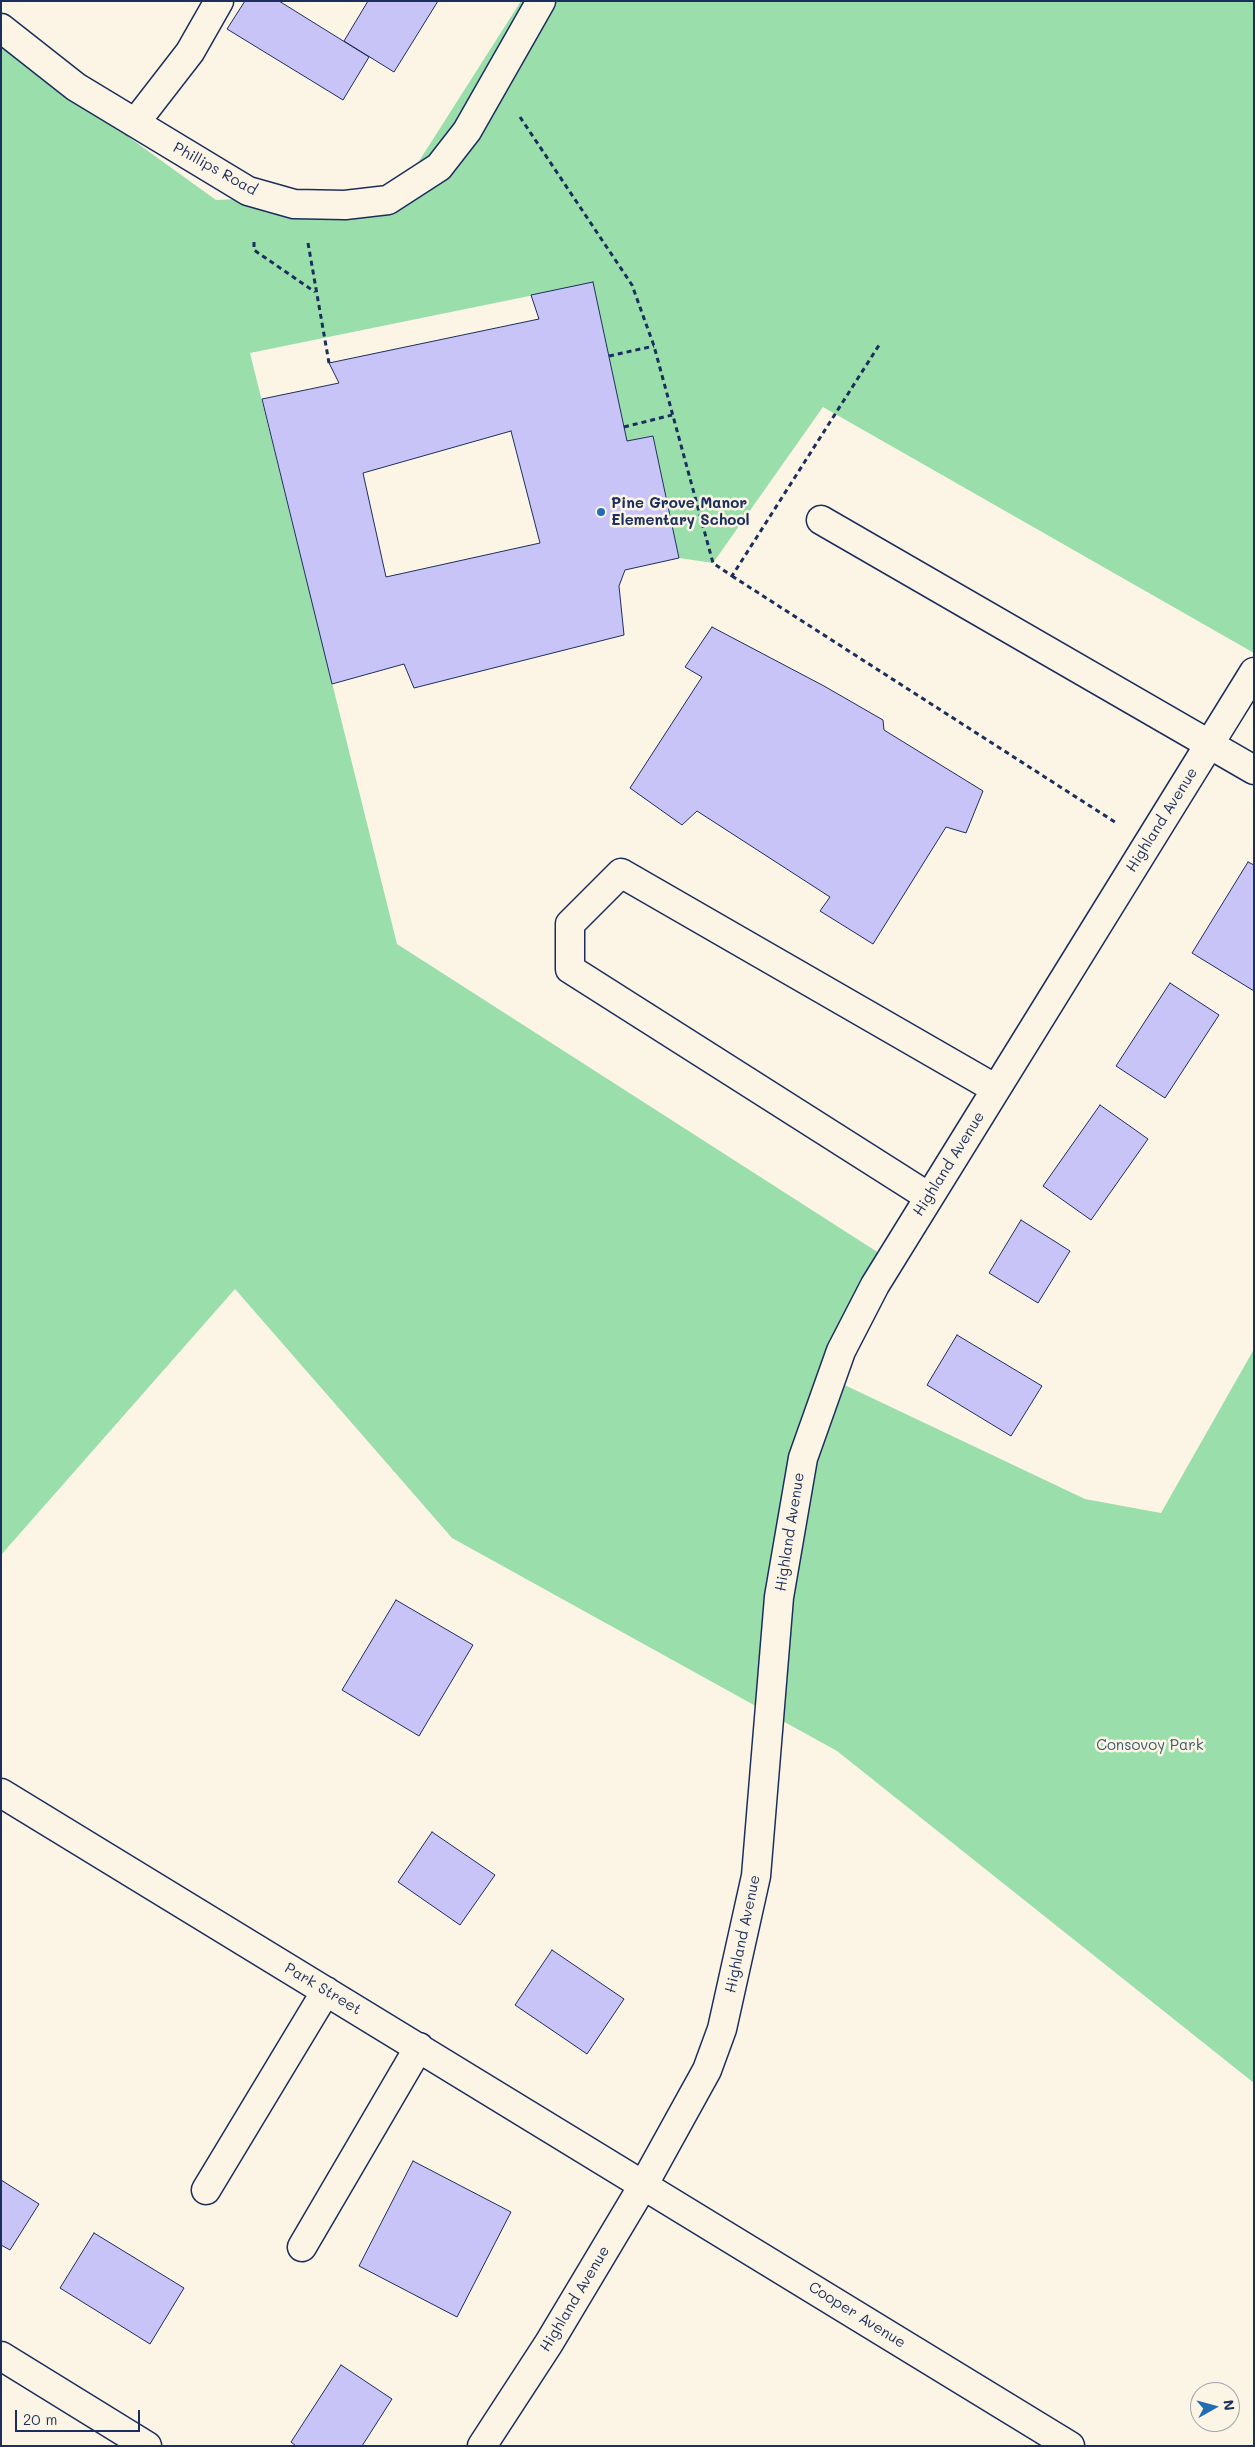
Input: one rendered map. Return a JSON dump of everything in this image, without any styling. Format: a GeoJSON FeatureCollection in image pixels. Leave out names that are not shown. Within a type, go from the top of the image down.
{"type":"FeatureCollection","features":[{"type":"Feature","properties":{"kind":"street"},"geometry":{"type":"LineString","coordinates":[[135,123],[190,52],[220,1]]}},
{"type":"Feature","properties":{"kind":"street","name":"Phillips Road"},"geometry":{"type":"LineString","coordinates":[[1,28],[76,87],[248,191],[294,204],[345,205],[388,200],[439,167],[467,131],[541,1]]}},
{"type":"Feature","properties":{"kind":"street"},"geometry":{"type":"LineString","coordinates":[[821,520],[1254,770]]}},
{"type":"Feature","properties":{"kind":"street","name":"Highland Avenue"},"geometry":{"type":"LineString","coordinates":[[482,2446],[549,2343],[644,2184],[707,2070],[722,2029],[756,1876],[779,1597],[803,1458],[841,1351],[875,1285],[1254,672]]}},
{"type":"Feature","properties":{"kind":"street"},"geometry":{"type":"LineString","coordinates":[[929,1197],[570,969],[570,924],[621,873],[996,1089]]}},
{"type":"Feature","properties":{"kind":"street","name":"Park Street"},"geometry":{"type":"LineString","coordinates":[[1,1793],[644,2184]]}},
{"type":"Feature","properties":{"kind":"street"},"geometry":{"type":"LineString","coordinates":[[206,2190],[326,1991]]}},
{"type":"Feature","properties":{"kind":"street"},"geometry":{"type":"LineString","coordinates":[[302,2247],[419,2047]]}},
{"type":"Feature","properties":{"kind":"street","name":"Cooper Avenue"},"geometry":{"type":"LineString","coordinates":[[644,2184],[1070,2446]]}},
{"type":"Feature","properties":{"kind":"street"},"geometry":{"type":"LineString","coordinates":[[1,2356],[147,2446]]}},
{"type":"Feature","properties":{"kind":"path"},"geometry":{"type":"LineString","coordinates":[[520,117],[632,285],[654,346],[713,563],[1119,824]]}},
{"type":"Feature","properties":{"kind":"path"},"geometry":{"type":"LineString","coordinates":[[254,242],[254,250],[316,292]]}},
{"type":"Feature","properties":{"kind":"path"},"geometry":{"type":"LineString","coordinates":[[308,243],[329,363]]}},
{"type":"Feature","properties":{"kind":"path"},"geometry":{"type":"LineString","coordinates":[[732,576],[880,342]]}},
{"type":"Feature","properties":{"kind":"path"},"geometry":{"type":"LineString","coordinates":[[608,356],[654,346]]}},
{"type":"Feature","properties":{"kind":"path"},"geometry":{"type":"LineString","coordinates":[[624,427],[672,415]]}},
{"type":"Feature","properties":{"kind":"green space","name":"Consovoy Park"},"geometry":{"type":"Polygon","coordinates":[[[521,1],[1254,1],[1254,653],[823,407],[713,563],[679,558],[653,436],[627,441],[593,283],[250,353],[397,944],[893,1262],[834,1380],[1085,1499],[1161,1513],[1254,1349],[1254,2083],[837,1751],[452,1538],[235,1289],[1,1555],[1,45],[216,200],[400,191],[521,1]]]}},
{"type":"Feature","properties":{"kind":"building"},"geometry":{"type":"Polygon","coordinates":[[[245,1],[279,1],[369,57],[343,100],[227,29],[245,1]]]}},
{"type":"Feature","properties":{"kind":"building"},"geometry":{"type":"Polygon","coordinates":[[[368,1],[438,1],[394,72],[344,41],[368,1]]]}},
{"type":"Feature","properties":{"kind":"building","name":"Pine Grove Manor Elementary School"},"geometry":{"type":"Polygon","coordinates":[[[593,282],[627,441],[653,436],[679,558],[625,570],[619,586],[624,635],[414,688],[404,664],[332,684],[262,399],[339,383],[329,363],[539,319],[531,295],[593,282]],[[511,431],[363,473],[386,577],[540,543],[511,431]]]}},
{"type":"Feature","properties":{"kind":"building"},"geometry":{"type":"Polygon","coordinates":[[[712,627],[824,686],[883,720],[884,730],[983,791],[966,833],[946,827],[873,944],[820,911],[830,897],[697,811],[682,825],[630,788],[702,677],[685,667],[712,627]]]}},
{"type":"Feature","properties":{"kind":"building"},"geometry":{"type":"Polygon","coordinates":[[[1248,862],[1254,865],[1254,991],[1192,953],[1248,862]]]}},
{"type":"Feature","properties":{"kind":"building"},"geometry":{"type":"Polygon","coordinates":[[[1170,983],[1219,1015],[1165,1098],[1116,1066],[1170,983]]]}},
{"type":"Feature","properties":{"kind":"building"},"geometry":{"type":"Polygon","coordinates":[[[1100,1105],[1148,1139],[1091,1220],[1043,1186],[1100,1105]]]}},
{"type":"Feature","properties":{"kind":"building"},"geometry":{"type":"Polygon","coordinates":[[[1021,1220],[1070,1251],[1038,1303],[989,1273],[1021,1220]]]}},
{"type":"Feature","properties":{"kind":"building"},"geometry":{"type":"Polygon","coordinates":[[[957,1335],[1042,1386],[1011,1436],[927,1385],[957,1335]]]}},
{"type":"Feature","properties":{"kind":"building"},"geometry":{"type":"Polygon","coordinates":[[[396,1600],[473,1645],[419,1736],[342,1690],[396,1600]]]}},
{"type":"Feature","properties":{"kind":"building"},"geometry":{"type":"Polygon","coordinates":[[[432,1832],[495,1875],[460,1925],[398,1882],[432,1832]]]}},
{"type":"Feature","properties":{"kind":"building"},"geometry":{"type":"Polygon","coordinates":[[[552,1950],[624,1999],[587,2054],[515,2005],[552,1950]]]}},
{"type":"Feature","properties":{"kind":"building"},"geometry":{"type":"Polygon","coordinates":[[[413,2161],[511,2212],[457,2317],[359,2266],[413,2161]]]}},
{"type":"Feature","properties":{"kind":"building"},"geometry":{"type":"Polygon","coordinates":[[[1,2180],[39,2204],[10,2250],[1,2245],[1,2180]]]}},
{"type":"Feature","properties":{"kind":"building"},"geometry":{"type":"Polygon","coordinates":[[[94,2233],[184,2288],[150,2344],[60,2288],[94,2233]]]}},
{"type":"Feature","properties":{"kind":"building"},"geometry":{"type":"Polygon","coordinates":[[[341,2365],[392,2399],[362,2446],[296,2446],[291,2442],[341,2365]]]}},
{"type":"Feature","properties":{"kind":"place","name":"Pine Grove Manor Elementary School"},"geometry":{"type":"Point","coordinates":[601,512]}}]}
